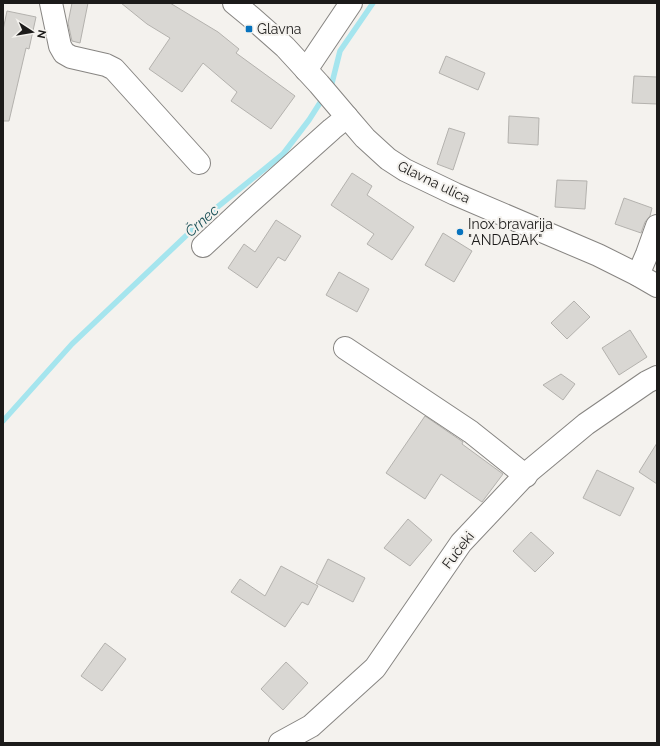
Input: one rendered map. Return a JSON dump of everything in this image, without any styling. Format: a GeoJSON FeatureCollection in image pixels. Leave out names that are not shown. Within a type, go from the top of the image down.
{"type":"FeatureCollection","features":[{"type":"Feature","properties":{"kind":"street"},"geometry":{"type":"LineString","coordinates":[[51,3],[60,46],[64,53],[70,56],[106,65],[114,69],[199,163]]}},
{"type":"Feature","properties":{"kind":"street","name":"Glavna ulica"},"geometry":{"type":"LineString","coordinates":[[234,3],[285,47],[366,138],[388,158],[405,170],[455,194],[598,255],[657,286]]}},
{"type":"Feature","properties":{"kind":"street"},"geometry":{"type":"LineString","coordinates":[[313,77],[351,3]]}},
{"type":"Feature","properties":{"kind":"street"},"geometry":{"type":"LineString","coordinates":[[203,246],[326,134],[341,110]]}},
{"type":"Feature","properties":{"kind":"street"},"geometry":{"type":"LineString","coordinates":[[638,275],[657,226]]}},
{"type":"Feature","properties":{"kind":"street"},"geometry":{"type":"LineString","coordinates":[[345,348],[471,432],[526,476]]}},
{"type":"Feature","properties":{"kind":"street","name":"Fučeki"},"geometry":{"type":"LineString","coordinates":[[280,743],[311,726],[375,668],[461,543],[526,476],[586,424],[647,382],[657,377]]}},
{"type":"Feature","properties":{"kind":"building"},"geometry":{"type":"Polygon","coordinates":[[[72,3],[88,3],[80,43],[72,41],[68,23],[72,3]]]}},
{"type":"Feature","properties":{"kind":"building"},"geometry":{"type":"Polygon","coordinates":[[[121,3],[170,3],[218,32],[239,49],[236,53],[295,96],[271,129],[231,101],[237,92],[203,63],[182,92],[149,69],[170,38],[147,24],[121,3]]]}},
{"type":"Feature","properties":{"kind":"building"},"geometry":{"type":"Polygon","coordinates":[[[7,11],[36,17],[29,49],[26,48],[9,121],[3,121],[3,30],[7,11]]]}},
{"type":"Feature","properties":{"kind":"building"},"geometry":{"type":"Polygon","coordinates":[[[446,56],[485,73],[478,90],[439,73],[446,56]]]}},
{"type":"Feature","properties":{"kind":"building"},"geometry":{"type":"Polygon","coordinates":[[[634,76],[657,77],[657,104],[632,103],[634,76]]]}},
{"type":"Feature","properties":{"kind":"building"},"geometry":{"type":"Polygon","coordinates":[[[509,116],[539,118],[538,145],[508,143],[509,116]]]}},
{"type":"Feature","properties":{"kind":"building"},"geometry":{"type":"Polygon","coordinates":[[[449,128],[465,133],[453,170],[437,164],[449,128]]]}},
{"type":"Feature","properties":{"kind":"building"},"geometry":{"type":"Polygon","coordinates":[[[352,173],[372,186],[367,195],[414,227],[392,260],[367,244],[374,234],[331,205],[352,173]]]}},
{"type":"Feature","properties":{"kind":"building"},"geometry":{"type":"Polygon","coordinates":[[[557,180],[587,181],[585,209],[555,207],[557,180]]]}},
{"type":"Feature","properties":{"kind":"building"},"geometry":{"type":"Polygon","coordinates":[[[624,198],[652,208],[650,216],[645,222],[641,233],[615,224],[624,198]]]}},
{"type":"Feature","properties":{"kind":"building"},"geometry":{"type":"Polygon","coordinates":[[[276,220],[301,236],[285,261],[278,257],[257,288],[228,268],[244,244],[255,252],[276,220]]]}},
{"type":"Feature","properties":{"kind":"building"},"geometry":{"type":"Polygon","coordinates":[[[443,233],[472,251],[454,282],[425,265],[443,233]]]}},
{"type":"Feature","properties":{"kind":"building"},"geometry":{"type":"Polygon","coordinates":[[[339,272],[369,289],[357,312],[326,295],[339,272]]]}},
{"type":"Feature","properties":{"kind":"building"},"geometry":{"type":"Polygon","coordinates":[[[574,301],[590,317],[567,339],[551,323],[574,301]]]}},
{"type":"Feature","properties":{"kind":"building"},"geometry":{"type":"Polygon","coordinates":[[[630,330],[647,357],[619,375],[602,348],[630,330]]]}},
{"type":"Feature","properties":{"kind":"building"},"geometry":{"type":"Polygon","coordinates":[[[561,374],[575,384],[563,400],[543,385],[561,374]]]}},
{"type":"Feature","properties":{"kind":"building"},"geometry":{"type":"Polygon","coordinates":[[[425,416],[463,442],[462,444],[503,474],[482,502],[441,474],[425,499],[386,473],[425,416]]]}},
{"type":"Feature","properties":{"kind":"building"},"geometry":{"type":"Polygon","coordinates":[[[657,443],[657,484],[639,472],[657,443]]]}},
{"type":"Feature","properties":{"kind":"building"},"geometry":{"type":"Polygon","coordinates":[[[597,470],[634,488],[620,516],[583,498],[597,470]]]}},
{"type":"Feature","properties":{"kind":"building"},"geometry":{"type":"Polygon","coordinates":[[[408,519],[432,540],[410,566],[384,548],[408,519]]]}},
{"type":"Feature","properties":{"kind":"building"},"geometry":{"type":"Polygon","coordinates":[[[531,532],[554,553],[535,572],[513,551],[531,532]]]}},
{"type":"Feature","properties":{"kind":"building"},"geometry":{"type":"Polygon","coordinates":[[[328,559],[365,578],[353,602],[316,583],[328,559]]]}},
{"type":"Feature","properties":{"kind":"building"},"geometry":{"type":"Polygon","coordinates":[[[281,566],[318,586],[308,605],[302,602],[285,627],[231,592],[240,579],[265,596],[281,566]]]}},
{"type":"Feature","properties":{"kind":"building"},"geometry":{"type":"Polygon","coordinates":[[[105,643],[126,659],[102,691],[81,676],[105,643]]]}},
{"type":"Feature","properties":{"kind":"building"},"geometry":{"type":"Polygon","coordinates":[[[286,662],[308,683],[283,710],[261,689],[286,662]]]}},
{"type":"Feature","properties":{"kind":"waterway","name":"Črnec"},"geometry":{"type":"LineString","coordinates":[[329,89],[332,83],[340,51],[373,3]]}},
{"type":"Feature","properties":{"kind":"waterway","name":"Črnec"},"geometry":{"type":"LineString","coordinates":[[3,421],[72,344],[210,213],[283,154],[309,120],[323,98]]}},
{"type":"Feature","properties":{"kind":"place","name":"Glavna"},"geometry":{"type":"Point","coordinates":[249,29]}},
{"type":"Feature","properties":{"kind":"place","name":"Inox bravarija \"ANDABAK\""},"geometry":{"type":"Point","coordinates":[460,232]}}]}
